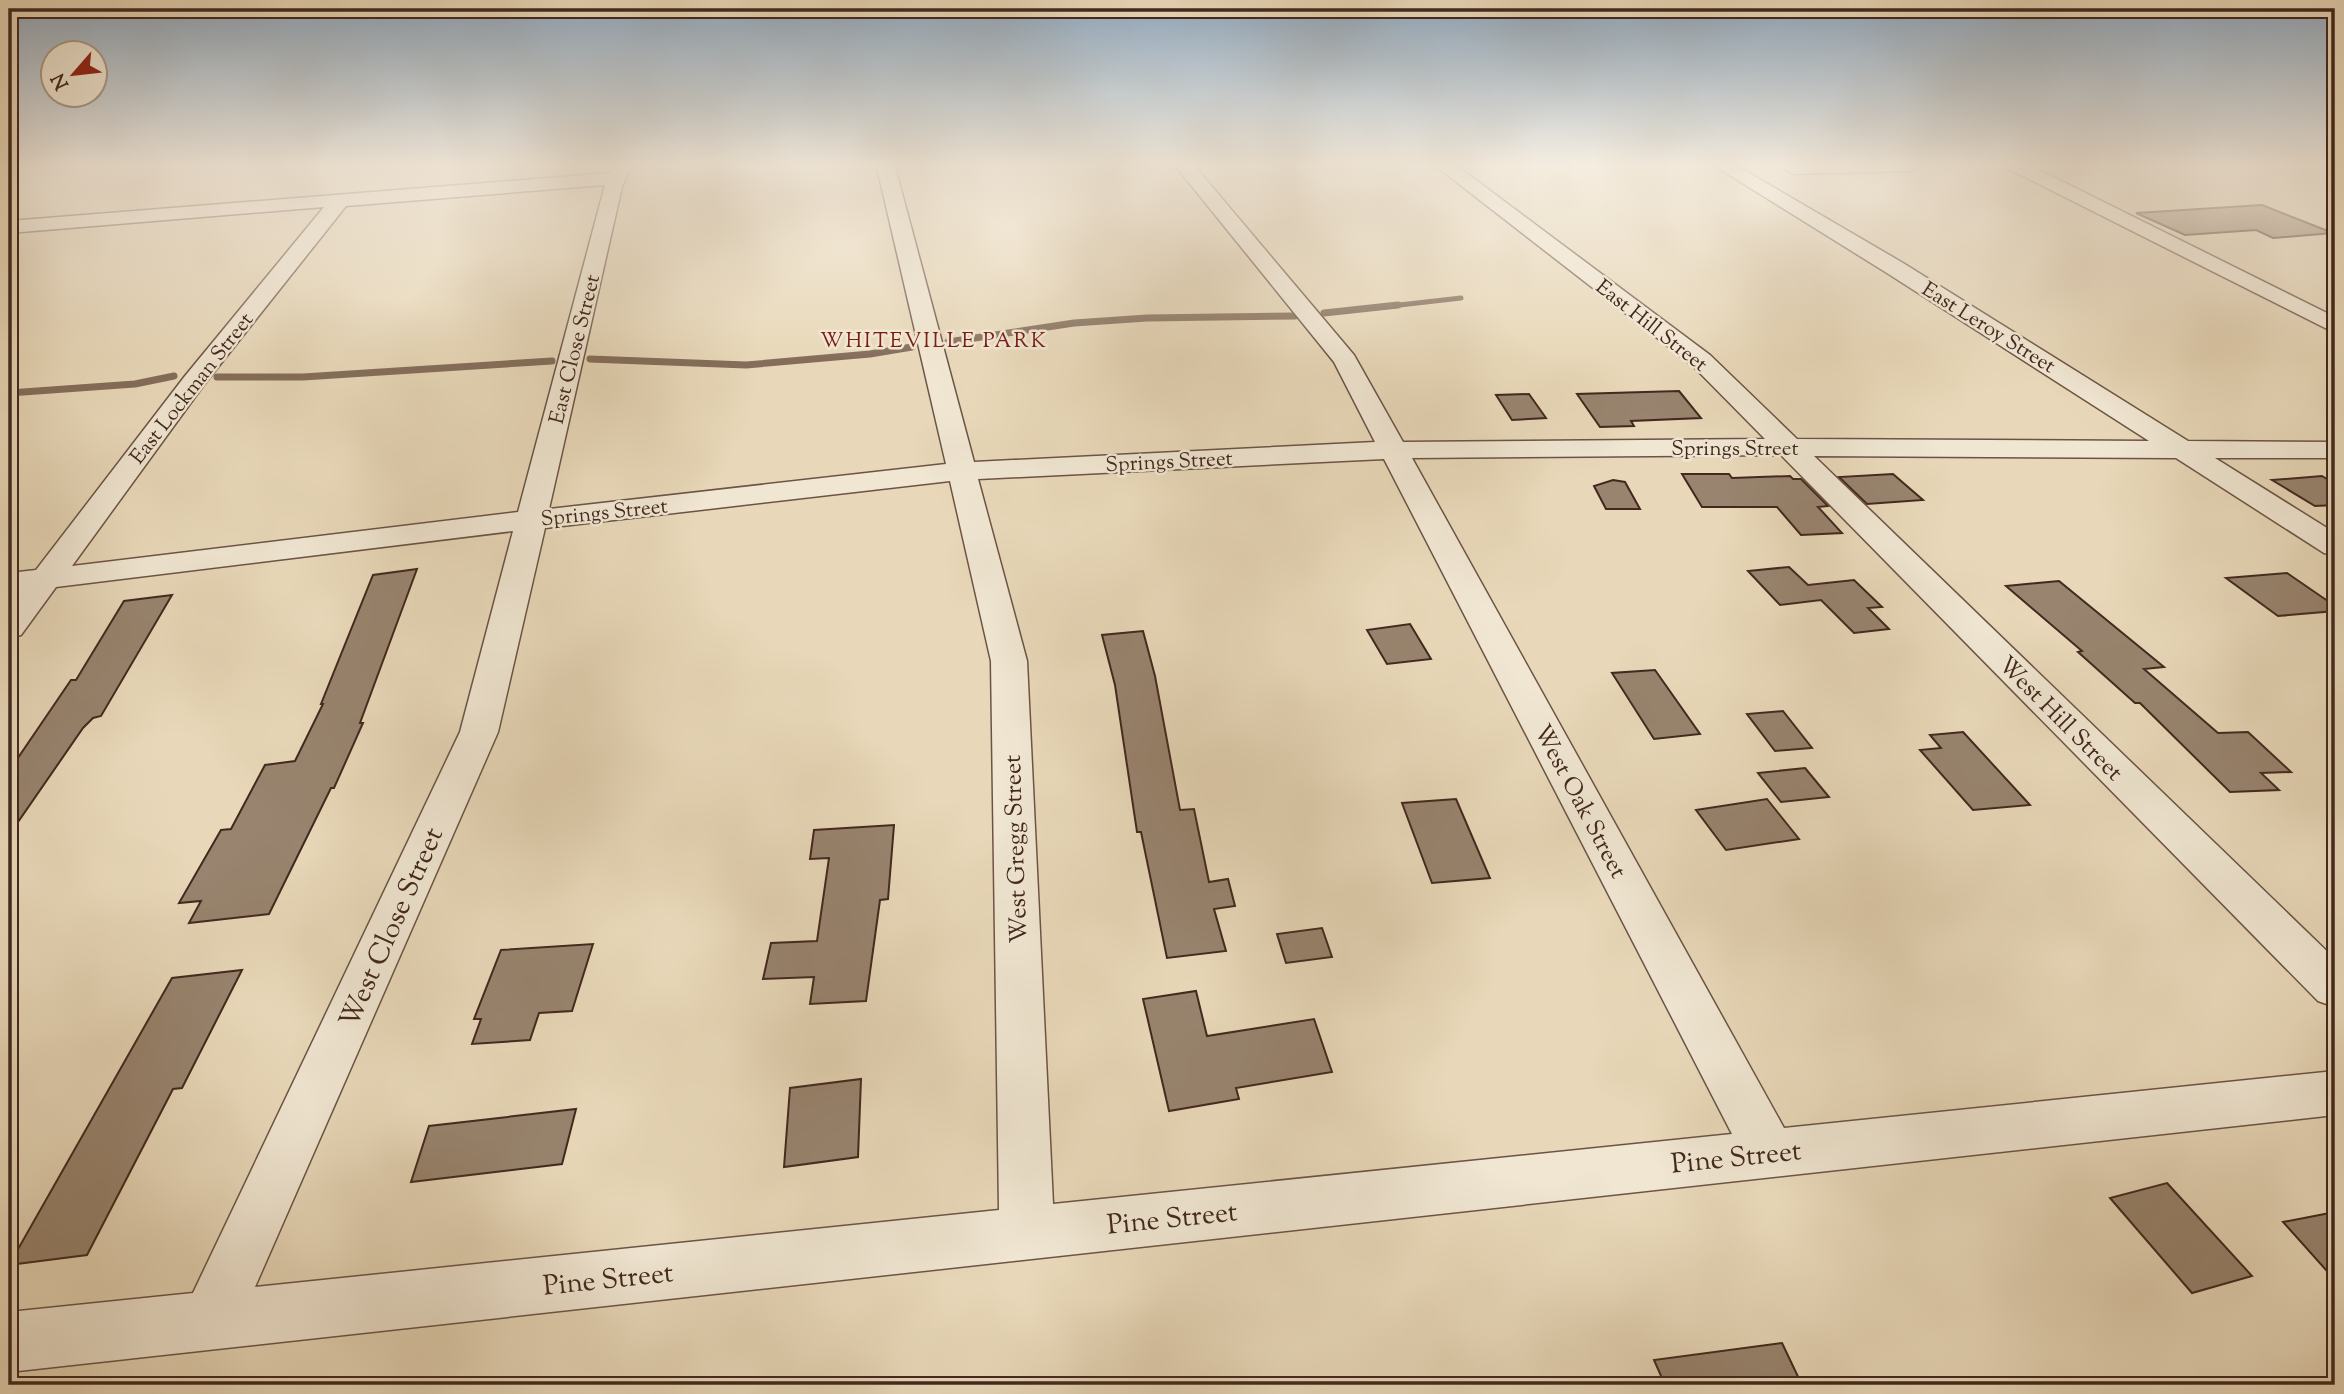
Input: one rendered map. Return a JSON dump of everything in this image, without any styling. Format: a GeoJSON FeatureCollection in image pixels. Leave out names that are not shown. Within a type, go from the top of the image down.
{"type":"FeatureCollection","features":[{"type":"Feature","properties":{"kind":"street"},"geometry":{"type":"LineString","coordinates":[[9,239],[23,228]]}},
{"type":"Feature","properties":{"kind":"street","name":"East Lockman Street"},"geometry":{"type":"LineString","coordinates":[[9,628],[194,381],[317,228]]}},
{"type":"Feature","properties":{"kind":"street","name":"East Close Street"},"geometry":{"type":"LineString","coordinates":[[531,520],[608,228]]}},
{"type":"Feature","properties":{"kind":"street","name":"West Gregg Street"},"geometry":{"type":"LineString","coordinates":[[901,228],[1009,661],[1027,1233]]}},
{"type":"Feature","properties":{"kind":"street","name":"West Oak Street"},"geometry":{"type":"LineString","coordinates":[[1236,228],[1345,360],[1769,1152]]}},
{"type":"Feature","properties":{"kind":"street","name":"East Hill Street"},"geometry":{"type":"LineString","coordinates":[[1527,228],[1701,360],[1787,447]]}},
{"type":"Feature","properties":{"kind":"street","name":"East Leroy Street"},"geometry":{"type":"LineString","coordinates":[[1828,228],[2185,449]]}},
{"type":"Feature","properties":{"kind":"street"},"geometry":{"type":"LineString","coordinates":[[2140,228],[2335,326]]}},
{"type":"Feature","properties":{"kind":"street","name":"Springs Street"},"geometry":{"type":"LineString","coordinates":[[9,583],[961,471],[1394,450],[1787,447],[2335,450]]}},
{"type":"Feature","properties":{"kind":"street","name":"West Hill Street"},"geometry":{"type":"LineString","coordinates":[[1787,447],[2335,988]]}},
{"type":"Feature","properties":{"kind":"street"},"geometry":{"type":"LineString","coordinates":[[2185,449],[2335,546]]}},
{"type":"Feature","properties":{"kind":"street","name":"West Close Street"},"geometry":{"type":"LineString","coordinates":[[211,1320],[479,732],[531,520]]}},
{"type":"Feature","properties":{"kind":"street","name":"Pine Street"},"geometry":{"type":"LineString","coordinates":[[9,1342],[2335,1093]]}},
{"type":"Feature","properties":{"kind":"building"},"geometry":{"type":"Polygon","coordinates":[[[2170,228],[2320,228],[2333,233],[2273,238],[2256,230],[2185,235],[2170,228]]]}},
{"type":"Feature","properties":{"kind":"building"},"geometry":{"type":"Polygon","coordinates":[[[1679,391],[1701,418],[1631,421],[1634,426],[1600,427],[1577,394],[1679,391]]]}},
{"type":"Feature","properties":{"kind":"building"},"geometry":{"type":"Polygon","coordinates":[[[1529,394],[1546,418],[1512,420],[1496,395],[1529,394]]]}},
{"type":"Feature","properties":{"kind":"building"},"geometry":{"type":"Polygon","coordinates":[[[1682,474],[1729,474],[1732,478],[1790,476],[1793,479],[1801,479],[1828,506],[1818,507],[1842,533],[1801,535],[1777,507],[1702,507],[1682,474]]]}},
{"type":"Feature","properties":{"kind":"building"},"geometry":{"type":"Polygon","coordinates":[[[1893,474],[1923,500],[1867,504],[1839,477],[1893,474]]]}},
{"type":"Feature","properties":{"kind":"building"},"geometry":{"type":"Polygon","coordinates":[[[2322,476],[2335,484],[2335,505],[2315,506],[2272,480],[2322,476]]]}},
{"type":"Feature","properties":{"kind":"building"},"geometry":{"type":"Polygon","coordinates":[[[1613,480],[1625,482],[1640,509],[1606,509],[1594,486],[1613,480]]]}},
{"type":"Feature","properties":{"kind":"building"},"geometry":{"type":"Polygon","coordinates":[[[1789,567],[1808,585],[1854,580],[1882,607],[1868,608],[1889,629],[1854,633],[1821,600],[1780,605],[1748,571],[1789,567]]]}},
{"type":"Feature","properties":{"kind":"building"},"geometry":{"type":"Polygon","coordinates":[[[417,569],[360,723],[363,723],[334,788],[331,788],[269,914],[189,923],[201,901],[179,903],[221,830],[231,829],[265,765],[295,761],[323,704],[373,575],[417,569]]]}},
{"type":"Feature","properties":{"kind":"building"},"geometry":{"type":"Polygon","coordinates":[[[2287,573],[2335,606],[2335,611],[2278,616],[2226,578],[2287,573]]]}},
{"type":"Feature","properties":{"kind":"building"},"geometry":{"type":"Polygon","coordinates":[[[2059,581],[2164,667],[2144,669],[2218,733],[2248,732],[2291,772],[2261,773],[2279,790],[2230,792],[2140,703],[2135,703],[2078,652],[2082,651],[2006,586],[2059,581]]]}},
{"type":"Feature","properties":{"kind":"building"},"geometry":{"type":"Polygon","coordinates":[[[172,595],[101,716],[93,718],[83,728],[9,835],[9,771],[71,680],[76,680],[124,601],[172,595]]]}},
{"type":"Feature","properties":{"kind":"building"},"geometry":{"type":"Polygon","coordinates":[[[1410,624],[1431,659],[1387,664],[1367,630],[1410,624]]]}},
{"type":"Feature","properties":{"kind":"building"},"geometry":{"type":"Polygon","coordinates":[[[1143,631],[1155,676],[1180,810],[1194,809],[1209,882],[1228,879],[1235,906],[1214,909],[1226,951],[1167,958],[1141,832],[1137,832],[1115,685],[1102,635],[1143,631]]]}},
{"type":"Feature","properties":{"kind":"building"},"geometry":{"type":"Polygon","coordinates":[[[1655,670],[1700,734],[1654,739],[1612,673],[1655,670]]]}},
{"type":"Feature","properties":{"kind":"building"},"geometry":{"type":"Polygon","coordinates":[[[1783,711],[1812,748],[1775,751],[1747,714],[1783,711]]]}},
{"type":"Feature","properties":{"kind":"building"},"geometry":{"type":"Polygon","coordinates":[[[1963,732],[2030,805],[1973,810],[1920,750],[1941,748],[1930,735],[1963,732]]]}},
{"type":"Feature","properties":{"kind":"building"},"geometry":{"type":"Polygon","coordinates":[[[1805,768],[1829,797],[1781,802],[1758,773],[1805,768]]]}},
{"type":"Feature","properties":{"kind":"building"},"geometry":{"type":"Polygon","coordinates":[[[1456,799],[1490,878],[1432,883],[1402,803],[1456,799]]]}},
{"type":"Feature","properties":{"kind":"building"},"geometry":{"type":"Polygon","coordinates":[[[1767,799],[1799,839],[1726,850],[1696,810],[1767,799]]]}},
{"type":"Feature","properties":{"kind":"building"},"geometry":{"type":"Polygon","coordinates":[[[894,825],[888,899],[880,900],[866,1001],[810,1004],[814,977],[763,979],[771,943],[817,941],[829,858],[810,859],[814,830],[894,825]]]}},
{"type":"Feature","properties":{"kind":"building"},"geometry":{"type":"Polygon","coordinates":[[[1322,928],[1332,957],[1286,963],[1277,934],[1322,928]]]}},
{"type":"Feature","properties":{"kind":"building"},"geometry":{"type":"Polygon","coordinates":[[[593,944],[572,1011],[539,1013],[530,1040],[472,1044],[481,1019],[474,1019],[501,950],[593,944]]]}},
{"type":"Feature","properties":{"kind":"building"},"geometry":{"type":"Polygon","coordinates":[[[242,970],[182,1088],[173,1089],[87,1255],[9,1265],[172,978],[242,970]]]}},
{"type":"Feature","properties":{"kind":"building"},"geometry":{"type":"Polygon","coordinates":[[[1196,991],[1207,1036],[1314,1019],[1332,1072],[1236,1088],[1239,1099],[1169,1111],[1143,999],[1196,991]]]}},
{"type":"Feature","properties":{"kind":"building"},"geometry":{"type":"Polygon","coordinates":[[[861,1079],[858,1157],[784,1167],[790,1088],[861,1079]]]}},
{"type":"Feature","properties":{"kind":"building"},"geometry":{"type":"Polygon","coordinates":[[[576,1109],[562,1164],[411,1182],[429,1126],[576,1109]]]}},
{"type":"Feature","properties":{"kind":"building"},"geometry":{"type":"Polygon","coordinates":[[[2167,1183],[2252,1276],[2192,1293],[2110,1198],[2167,1183]]]}},
{"type":"Feature","properties":{"kind":"building"},"geometry":{"type":"Polygon","coordinates":[[[2335,1212],[2335,1280],[2283,1222],[2335,1212]]]}},
{"type":"Feature","properties":{"kind":"building"},"geometry":{"type":"Polygon","coordinates":[[[1782,1343],[1802,1385],[1665,1385],[1654,1360],[1782,1343]]]}},
{"type":"Feature","properties":{"kind":"waterway"},"geometry":{"type":"LineString","coordinates":[[1382,307],[1461,298]]}},
{"type":"Feature","properties":{"kind":"waterway"},"geometry":{"type":"LineString","coordinates":[[1324,313],[1398,305]]}},
{"type":"Feature","properties":{"kind":"waterway"},"geometry":{"type":"LineString","coordinates":[[948,342],[1074,323],[1147,318],[1295,316]]}},
{"type":"Feature","properties":{"kind":"waterway"},"geometry":{"type":"LineString","coordinates":[[590,359],[746,365],[870,354],[912,347]]}},
{"type":"Feature","properties":{"kind":"waterway"},"geometry":{"type":"LineString","coordinates":[[217,377],[303,377],[552,361]]}},
{"type":"Feature","properties":{"kind":"waterway"},"geometry":{"type":"LineString","coordinates":[[9,393],[135,384],[174,376]]}},
{"type":"Feature","properties":{"kind":"district","name":"WHITEVILLE PARK"},"geometry":{"type":"Point","coordinates":[934,340]}}]}
